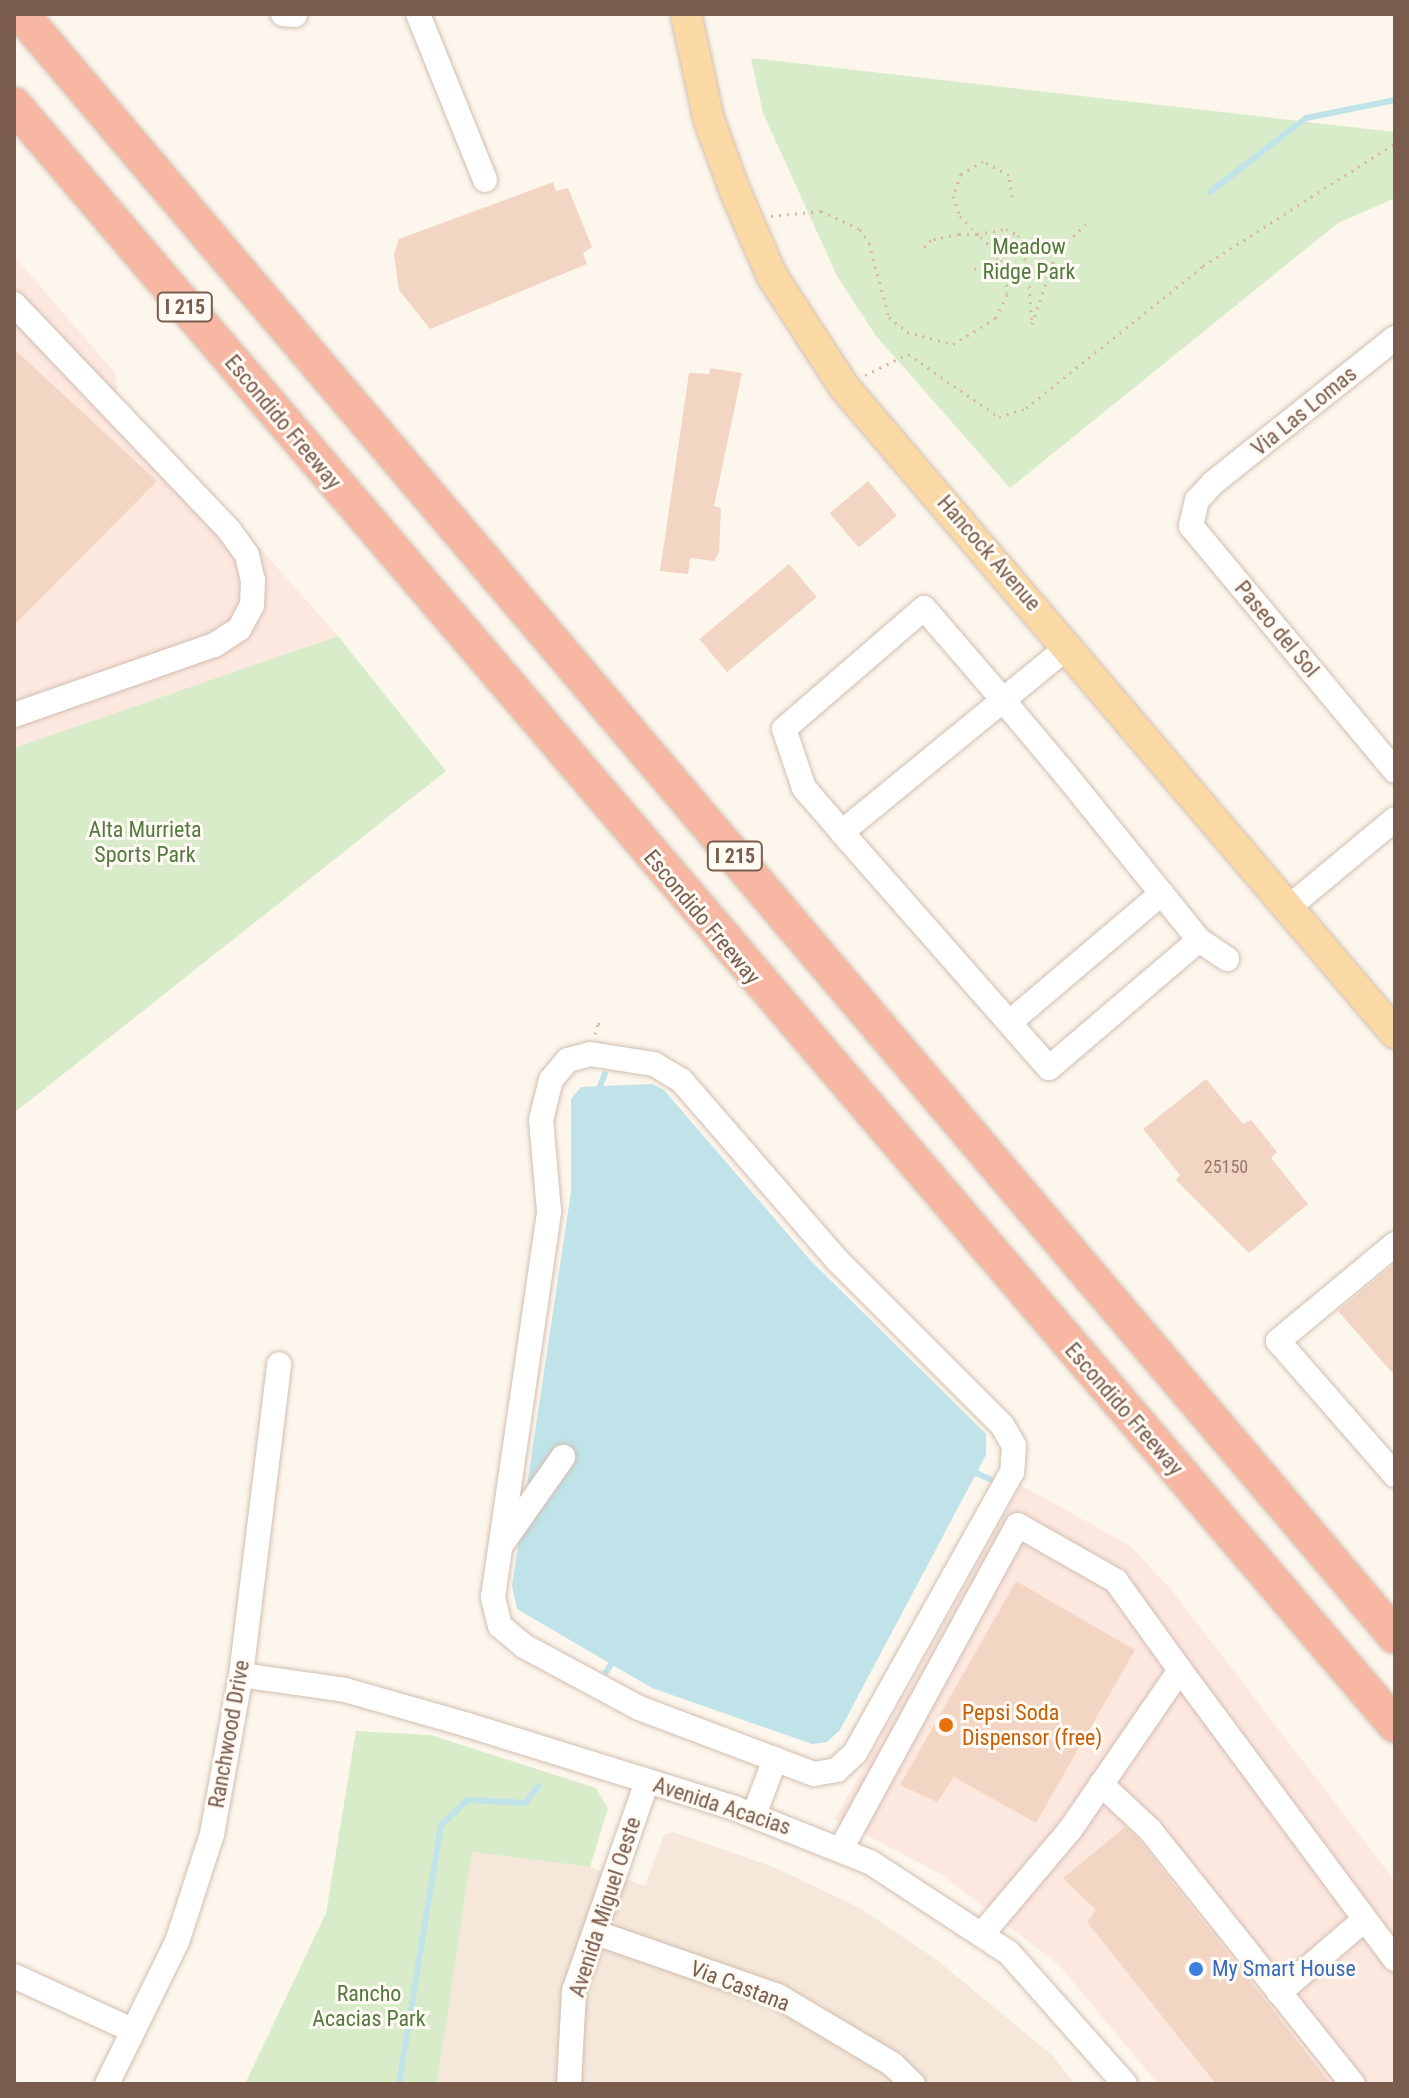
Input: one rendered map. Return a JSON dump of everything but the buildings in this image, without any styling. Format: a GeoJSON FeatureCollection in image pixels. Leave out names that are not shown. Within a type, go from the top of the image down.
{"type":"FeatureCollection","features":[{"type":"Feature","properties":{"kind":"highway","name":"I 215"},"geometry":{"type":"LineString","coordinates":[[21,14],[1395,1636]]}},
{"type":"Feature","properties":{"kind":"highway"},"geometry":{"type":"LineString","coordinates":[[30,14],[74,77]]}},
{"type":"Feature","properties":{"kind":"highway","name":"Escondido Freeway"},"geometry":{"type":"LineString","coordinates":[[14,105],[1394,1724]]}},
{"type":"Feature","properties":{"kind":"main road","name":"Hancock Avenue"},"geometry":{"type":"LineString","coordinates":[[686,14],[709,120],[747,218],[772,276],[844,387],[1069,646],[1395,1033]]}},
{"type":"Feature","properties":{"kind":"street"},"geometry":{"type":"LineString","coordinates":[[418,14],[485,180]]}},
{"type":"Feature","properties":{"kind":"street"},"geometry":{"type":"LineString","coordinates":[[14,304],[229,530],[247,555],[253,580],[252,605],[239,629],[214,645],[14,715]]}},
{"type":"Feature","properties":{"kind":"street","name":"Via Las Lomas"},"geometry":{"type":"LineString","coordinates":[[1213,483],[1393,344]]}},
{"type":"Feature","properties":{"kind":"street","name":"Paseo del Sol"},"geometry":{"type":"LineString","coordinates":[[1213,483],[1197,500],[1191,526],[1395,771]]}},
{"type":"Feature","properties":{"kind":"street"},"geometry":{"type":"LineString","coordinates":[[1199,940],[1049,1068],[804,788],[784,729],[924,608],[1199,940],[1227,959]]}},
{"type":"Feature","properties":{"kind":"street"},"geometry":{"type":"LineString","coordinates":[[842,832],[1069,646]]}},
{"type":"Feature","properties":{"kind":"street"},"geometry":{"type":"LineString","coordinates":[[1289,907],[1395,819]]}},
{"type":"Feature","properties":{"kind":"street"},"geometry":{"type":"LineString","coordinates":[[1010,1022],[1162,893]]}},
{"type":"Feature","properties":{"kind":"street"},"geometry":{"type":"LineString","coordinates":[[590,1054],[654,1064],[681,1080],[837,1260],[1002,1425],[1014,1446],[1012,1472],[855,1753],[837,1770],[814,1774],[639,1708],[524,1646],[500,1626],[493,1597],[500,1546],[549,1211],[541,1120],[551,1080],[568,1060],[590,1054]]}},
{"type":"Feature","properties":{"kind":"street"},"geometry":{"type":"LineString","coordinates":[[1395,1244],[1278,1341],[1395,1475]]}},
{"type":"Feature","properties":{"kind":"street","name":"Ranchwood Drive"},"geometry":{"type":"LineString","coordinates":[[107,2084],[177,1942],[212,1834],[241,1675],[279,1364]]}},
{"type":"Feature","properties":{"kind":"street"},"geometry":{"type":"LineString","coordinates":[[500,1546],[563,1457]]}},
{"type":"Feature","properties":{"kind":"street"},"geometry":{"type":"LineString","coordinates":[[841,1849],[1018,1525],[1116,1581],[1395,1959]]}},
{"type":"Feature","properties":{"kind":"street"},"geometry":{"type":"LineString","coordinates":[[982,1934],[1101,1784],[1180,1670]]}},
{"type":"Feature","properties":{"kind":"street","name":"Avenida Acacias"},"geometry":{"type":"LineString","coordinates":[[241,1675],[345,1690],[754,1815],[870,1862],[1009,1953],[1125,2084]]}},
{"type":"Feature","properties":{"kind":"street"},"geometry":{"type":"LineString","coordinates":[[754,1815],[775,1759]]}},
{"type":"Feature","properties":{"kind":"street","name":"Avenida Miguel Oeste"},"geometry":{"type":"LineString","coordinates":[[569,2084],[574,1991],[597,1933],[618,1853],[647,1781]]}},
{"type":"Feature","properties":{"kind":"street"},"geometry":{"type":"LineString","coordinates":[[1101,1784],[1150,1830],[1353,2084]]}},
{"type":"Feature","properties":{"kind":"street"},"geometry":{"type":"LineString","coordinates":[[1279,1993],[1365,1919]]}},
{"type":"Feature","properties":{"kind":"street","name":"Via Castana"},"geometry":{"type":"LineString","coordinates":[[597,1933],[778,1996],[892,2064],[913,2084]]}},
{"type":"Feature","properties":{"kind":"street"},"geometry":{"type":"LineString","coordinates":[[14,1976],[132,2030]]}},
{"type":"Feature","properties":{"kind":"path"},"geometry":{"type":"LineString","coordinates":[[844,387],[908,354],[999,417],[1026,408],[1203,266],[1395,145]]}},
{"type":"Feature","properties":{"kind":"path"},"geometry":{"type":"LineString","coordinates":[[747,218],[821,211],[860,229],[869,243],[889,317],[929,341],[953,344],[996,318],[1007,294],[1000,258],[955,207],[961,174],[983,161],[993,162],[1009,175],[1012,197]]}},
{"type":"Feature","properties":{"kind":"path"},"geometry":{"type":"LineString","coordinates":[[922,249],[945,235],[1006,229],[1018,235],[1028,270],[1032,324],[1056,253],[1087,223]]}},
{"type":"Feature","properties":{"kind":"path"},"geometry":{"type":"LineString","coordinates":[[974,269],[1000,258]]}},
{"type":"Feature","properties":{"kind":"shaded area"},"geometry":{"type":"Polygon","coordinates":[[[14,256],[116,374],[119,406],[244,530],[338,636],[14,748],[14,256]]]}},
{"type":"Feature","properties":{"kind":"shaded area"},"geometry":{"type":"Polygon","coordinates":[[[1021,1485],[1130,1546],[1170,1588],[1395,1881],[1395,2084],[1158,2084],[1059,1965],[941,1874],[835,1819],[1021,1485]]]}},
{"type":"Feature","properties":{"kind":"shaded area"},"geometry":{"type":"Polygon","coordinates":[[[673,1832],[776,1868],[860,1908],[937,1960],[1052,2055],[1075,2084],[437,2084],[472,1852],[590,1867],[645,1886],[664,1835],[673,1832]]]}},
{"type":"Feature","properties":{"kind":"green space","name":"Meadow Ridge Park"},"geometry":{"type":"Polygon","coordinates":[[[751,58],[1395,132],[1395,198],[1338,223],[1010,488],[876,336],[837,276],[763,113],[751,58]]]}},
{"type":"Feature","properties":{"kind":"green space","name":"Alta Murrieta Sports Park"},"geometry":{"type":"Polygon","coordinates":[[[338,636],[446,771],[14,1113],[14,748],[338,636]]]}},
{"type":"Feature","properties":{"kind":"green space","name":"Rancho Acacias Park"},"geometry":{"type":"Polygon","coordinates":[[[356,1731],[431,1735],[596,1788],[608,1808],[590,1867],[472,1852],[437,2084],[245,2084],[326,1913],[356,1731]]]}},
{"type":"Feature","properties":{"kind":"water"},"geometry":{"type":"Polygon","coordinates":[[[652,1084],[664,1090],[811,1261],[986,1434],[986,1455],[840,1730],[827,1742],[812,1744],[652,1688],[517,1609],[512,1586],[571,1192],[571,1099],[581,1087],[652,1084]]]}},
{"type":"Feature","properties":{"kind":"waterway"},"geometry":{"type":"LineString","coordinates":[[1210,192],[1306,118],[1395,100]]}},
{"type":"Feature","properties":{"kind":"waterway"},"geometry":{"type":"LineString","coordinates":[[598,1091],[605,1074]]}},
{"type":"Feature","properties":{"kind":"waterway"},"geometry":{"type":"LineString","coordinates":[[970,1470],[991,1480]]}},
{"type":"Feature","properties":{"kind":"waterway"},"geometry":{"type":"LineString","coordinates":[[606,1672],[615,1658]]}},
{"type":"Feature","properties":{"kind":"waterway"},"geometry":{"type":"LineString","coordinates":[[399,2084],[441,1825],[468,1800],[525,1803],[538,1787]]}},
{"type":"Feature","properties":{"kind":"place","name":"Pepsi Soda Dispensor (free)"},"geometry":{"type":"Point","coordinates":[946,1725]}},
{"type":"Feature","properties":{"kind":"place","name":"My Smart House"},"geometry":{"type":"Point","coordinates":[1196,1969]}}]}
